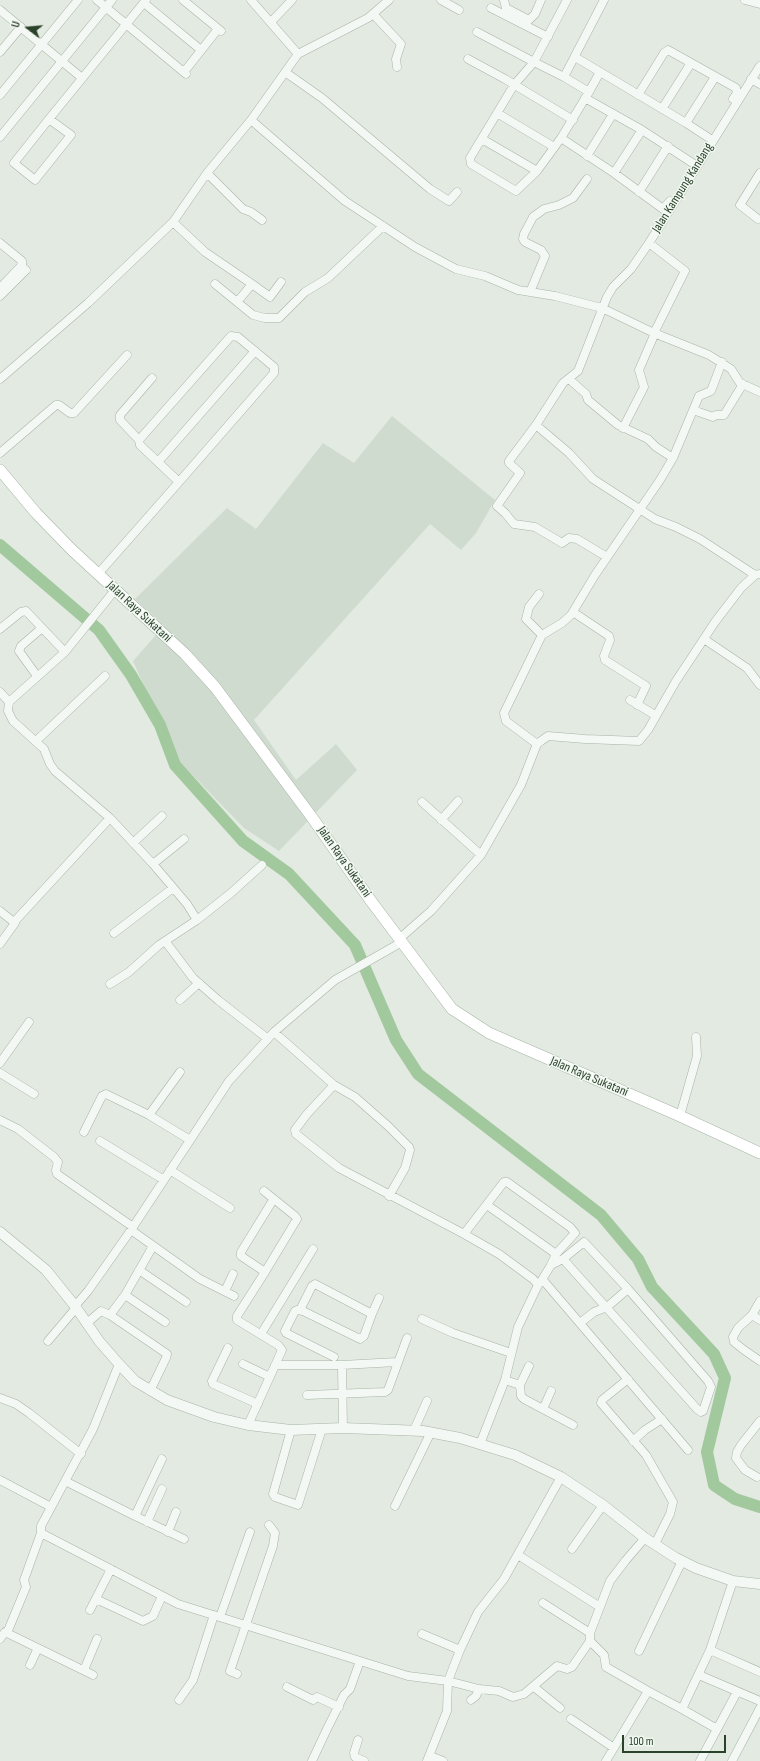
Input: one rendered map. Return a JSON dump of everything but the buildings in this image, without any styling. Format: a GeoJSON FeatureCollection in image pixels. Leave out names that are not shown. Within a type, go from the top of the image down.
{"type":"FeatureCollection","features":[{"type":"Feature","properties":{"kind":"main road","name":"Jalan Raya Sukatani"},"geometry":{"type":"LineString","coordinates":[[0,470],[36,513],[98,574],[185,654],[216,687],[452,1009],[489,1033],[680,1116],[760,1153]]}},
{"type":"Feature","properties":{"kind":"street"},"geometry":{"type":"LineString","coordinates":[[0,95],[78,0]]}},
{"type":"Feature","properties":{"kind":"street"},"geometry":{"type":"LineString","coordinates":[[97,0],[185,73],[201,50],[220,30],[183,0]]}},
{"type":"Feature","properties":{"kind":"street"},"geometry":{"type":"LineString","coordinates":[[0,137],[112,0]]}},
{"type":"Feature","properties":{"kind":"street"},"geometry":{"type":"LineString","coordinates":[[251,0],[298,54]]}},
{"type":"Feature","properties":{"kind":"street"},"geometry":{"type":"LineString","coordinates":[[271,22],[292,0]]}},
{"type":"Feature","properties":{"kind":"street"},"geometry":{"type":"LineString","coordinates":[[0,380],[88,303],[173,222],[207,174],[251,120],[298,54],[373,14],[388,0]]}},
{"type":"Feature","properties":{"kind":"street"},"geometry":{"type":"LineString","coordinates":[[441,0],[459,10]]}},
{"type":"Feature","properties":{"kind":"street"},"geometry":{"type":"LineString","coordinates":[[504,0],[506,8],[529,20],[534,14],[541,0]]}},
{"type":"Feature","properties":{"kind":"street"},"geometry":{"type":"LineString","coordinates":[[567,0],[534,62],[514,85],[470,158],[471,164],[512,190],[516,191],[537,171],[561,138],[600,72]]}},
{"type":"Feature","properties":{"kind":"street"},"geometry":{"type":"LineString","coordinates":[[564,77],[604,0]]}},
{"type":"Feature","properties":{"kind":"street"},"geometry":{"type":"LineString","coordinates":[[745,0],[760,4]]}},
{"type":"Feature","properties":{"kind":"street"},"geometry":{"type":"LineString","coordinates":[[49,119],[71,135],[35,180],[14,163],[49,119],[82,78],[145,2],[201,50]]}},
{"type":"Feature","properties":{"kind":"street"},"geometry":{"type":"LineString","coordinates":[[491,8],[548,37]]}},
{"type":"Feature","properties":{"kind":"street"},"geometry":{"type":"LineString","coordinates":[[0,10],[82,78]]}},
{"type":"Feature","properties":{"kind":"street"},"geometry":{"type":"LineString","coordinates":[[373,14],[401,44],[396,59],[397,67]]}},
{"type":"Feature","properties":{"kind":"street"},"geometry":{"type":"LineString","coordinates":[[0,52],[20,27]]}},
{"type":"Feature","properties":{"kind":"street"},"geometry":{"type":"LineString","coordinates":[[477,32],[564,77],[613,114],[668,146],[695,165]]}},
{"type":"Feature","properties":{"kind":"street"},"geometry":{"type":"LineString","coordinates":[[561,138],[614,173],[663,209],[695,165],[709,138],[737,93],[737,90],[666,50],[638,95]]}},
{"type":"Feature","properties":{"kind":"street"},"geometry":{"type":"LineString","coordinates":[[575,57],[709,138]]}},
{"type":"Feature","properties":{"kind":"street"},"geometry":{"type":"LineString","coordinates":[[468,59],[573,120]]}},
{"type":"Feature","properties":{"kind":"street"},"geometry":{"type":"LineString","coordinates":[[662,109],[691,63]]}},
{"type":"Feature","properties":{"kind":"street","name":"Jalan Kampung Kandang"},"geometry":{"type":"LineString","coordinates":[[607,557],[577,538],[569,538],[562,543],[535,527],[514,524],[497,506],[520,473],[509,463],[509,461],[536,425],[563,383],[578,371],[602,308],[613,287],[631,269],[648,244],[695,165],[760,66]]}},
{"type":"Feature","properties":{"kind":"street"},"geometry":{"type":"LineString","coordinates":[[285,72],[322,98],[430,189],[449,201],[457,192]]}},
{"type":"Feature","properties":{"kind":"street"},"geometry":{"type":"LineString","coordinates":[[686,123],[715,77]]}},
{"type":"Feature","properties":{"kind":"street"},"geometry":{"type":"LineString","coordinates":[[752,79],[760,84]]}},
{"type":"Feature","properties":{"kind":"street"},"geometry":{"type":"LineString","coordinates":[[497,113],[554,146]]}},
{"type":"Feature","properties":{"kind":"street"},"geometry":{"type":"LineString","coordinates":[[587,156],[613,114]]}},
{"type":"Feature","properties":{"kind":"street"},"geometry":{"type":"LineString","coordinates":[[251,120],[345,201],[415,247],[456,269],[485,276],[518,290],[586,303],[602,308],[722,362],[731,369],[739,382],[760,392]]}},
{"type":"Feature","properties":{"kind":"street"},"geometry":{"type":"LineString","coordinates":[[614,173],[642,130]]}},
{"type":"Feature","properties":{"kind":"street"},"geometry":{"type":"LineString","coordinates":[[482,139],[537,171]]}},
{"type":"Feature","properties":{"kind":"street"},"geometry":{"type":"LineString","coordinates":[[639,192],[668,146]]}},
{"type":"Feature","properties":{"kind":"street"},"geometry":{"type":"LineString","coordinates":[[758,219],[740,205],[760,173]]}},
{"type":"Feature","properties":{"kind":"street"},"geometry":{"type":"LineString","coordinates":[[207,174],[243,209],[252,212],[262,220]]}},
{"type":"Feature","properties":{"kind":"street"},"geometry":{"type":"LineString","coordinates":[[530,292],[545,256],[541,250],[525,242],[523,239],[524,234],[533,217],[544,209],[560,205],[572,198],[587,179]]}},
{"type":"Feature","properties":{"kind":"street"},"geometry":{"type":"LineString","coordinates":[[173,222],[205,252],[270,297],[281,282]]}},
{"type":"Feature","properties":{"kind":"street"},"geometry":{"type":"LineString","coordinates":[[215,284],[238,301],[253,315],[265,318],[279,318],[305,292],[328,278],[383,226]]}},
{"type":"Feature","properties":{"kind":"street"},"geometry":{"type":"LineString","coordinates":[[0,243],[22,261],[22,265],[0,288]]}},
{"type":"Feature","properties":{"kind":"street"},"geometry":{"type":"LineString","coordinates":[[623,428],[644,387],[639,370],[685,271],[648,244]]}},
{"type":"Feature","properties":{"kind":"street"},"geometry":{"type":"LineString","coordinates":[[0,296],[26,270]]}},
{"type":"Feature","properties":{"kind":"street"},"geometry":{"type":"LineString","coordinates":[[238,301],[252,284]]}},
{"type":"Feature","properties":{"kind":"street"},"geometry":{"type":"LineString","coordinates":[[98,574],[274,373],[274,366],[238,337],[231,336],[139,440]]}},
{"type":"Feature","properties":{"kind":"street"},"geometry":{"type":"LineString","coordinates":[[158,462],[255,351]]}},
{"type":"Feature","properties":{"kind":"street"},"geometry":{"type":"LineString","coordinates":[[0,453],[56,405],[60,405],[70,413],[74,413],[127,355]]}},
{"type":"Feature","properties":{"kind":"street"},"geometry":{"type":"LineString","coordinates":[[537,744],[506,722],[504,713],[542,635],[568,619],[607,557],[640,510],[673,458],[699,395],[711,391],[722,362]]}},
{"type":"Feature","properties":{"kind":"street"},"geometry":{"type":"LineString","coordinates":[[152,378],[120,414],[120,420],[139,440],[140,445],[179,482]]}},
{"type":"Feature","properties":{"kind":"street"},"geometry":{"type":"LineString","coordinates":[[569,379],[586,394],[588,400],[623,428],[648,439],[656,447],[673,458]]}},
{"type":"Feature","properties":{"kind":"street"},"geometry":{"type":"LineString","coordinates":[[693,410],[712,417],[724,415],[743,384]]}},
{"type":"Feature","properties":{"kind":"street"},"geometry":{"type":"LineString","coordinates":[[48,1341],[88,1291],[132,1228],[229,1081],[274,1032],[335,980],[344,976],[401,940],[431,911],[481,855],[521,785],[537,744],[548,736],[584,740],[639,741],[648,730],[655,715],[704,638],[741,588],[757,574],[700,539],[676,527],[655,519],[593,479],[569,453],[536,425]]}},
{"type":"Feature","properties":{"kind":"street"},"geometry":{"type":"LineString","coordinates":[[115,590],[65,652],[9,702],[8,711],[13,721],[44,749],[54,771],[110,818],[153,864],[187,904],[197,920]]}},
{"type":"Feature","properties":{"kind":"street"},"geometry":{"type":"LineString","coordinates":[[539,594],[529,607],[526,619],[542,635]]}},
{"type":"Feature","properties":{"kind":"street"},"geometry":{"type":"LineString","coordinates":[[0,629],[23,611],[26,611],[65,652]]}},
{"type":"Feature","properties":{"kind":"street"},"geometry":{"type":"LineString","coordinates":[[573,612],[609,636],[610,640],[604,656],[605,660],[646,686],[633,703],[655,715]]}},
{"type":"Feature","properties":{"kind":"street"},"geometry":{"type":"LineString","coordinates":[[38,676],[20,651],[23,645],[42,628]]}},
{"type":"Feature","properties":{"kind":"street"},"geometry":{"type":"LineString","coordinates":[[704,638],[747,668],[760,685]]}},
{"type":"Feature","properties":{"kind":"street"},"geometry":{"type":"LineString","coordinates":[[36,741],[105,676]]}},
{"type":"Feature","properties":{"kind":"street"},"geometry":{"type":"LineString","coordinates":[[0,693],[9,702]]}},
{"type":"Feature","properties":{"kind":"street"},"geometry":{"type":"LineString","coordinates":[[441,820],[458,801]]}},
{"type":"Feature","properties":{"kind":"street"},"geometry":{"type":"LineString","coordinates":[[422,802],[481,855]]}},
{"type":"Feature","properties":{"kind":"street"},"geometry":{"type":"LineString","coordinates":[[133,842],[162,816]]}},
{"type":"Feature","properties":{"kind":"street"},"geometry":{"type":"LineString","coordinates":[[0,944],[15,925],[15,921],[110,818]]}},
{"type":"Feature","properties":{"kind":"street"},"geometry":{"type":"LineString","coordinates":[[153,864],[184,839]]}},
{"type":"Feature","properties":{"kind":"street"},"geometry":{"type":"LineString","coordinates":[[110,984],[129,972],[165,941],[197,920],[262,866]]}},
{"type":"Feature","properties":{"kind":"street"},"geometry":{"type":"LineString","coordinates":[[114,933],[173,888]]}},
{"type":"Feature","properties":{"kind":"street"},"geometry":{"type":"LineString","coordinates":[[0,911],[15,921]]}},
{"type":"Feature","properties":{"kind":"street"},"geometry":{"type":"LineString","coordinates":[[165,941],[184,967],[199,983],[218,1000],[268,1039]]}},
{"type":"Feature","properties":{"kind":"street"},"geometry":{"type":"LineString","coordinates":[[180,1000],[199,983]]}},
{"type":"Feature","properties":{"kind":"street"},"geometry":{"type":"LineString","coordinates":[[1,1059],[29,1022]]}},
{"type":"Feature","properties":{"kind":"street"},"geometry":{"type":"LineString","coordinates":[[274,1032],[334,1085],[355,1097],[408,1146],[410,1150],[405,1168],[389,1196]]}},
{"type":"Feature","properties":{"kind":"street"},"geometry":{"type":"LineString","coordinates":[[680,1116],[697,1056],[696,1037]]}},
{"type":"Feature","properties":{"kind":"street"},"geometry":{"type":"LineString","coordinates":[[150,1115],[180,1072]]}},
{"type":"Feature","properties":{"kind":"street"},"geometry":{"type":"LineString","coordinates":[[0,1073],[34,1094]]}},
{"type":"Feature","properties":{"kind":"street"},"geometry":{"type":"LineString","coordinates":[[334,1085],[307,1114],[295,1132],[339,1168],[389,1196],[464,1234],[505,1258],[533,1279],[540,1282],[580,1323],[688,1450]]}},
{"type":"Feature","properties":{"kind":"street"},"geometry":{"type":"LineString","coordinates":[[84,1132],[104,1094],[150,1115],[190,1140]]}},
{"type":"Feature","properties":{"kind":"street"},"geometry":{"type":"LineString","coordinates":[[0,1120],[18,1129],[54,1157],[58,1162],[56,1170],[58,1174],[132,1228],[153,1246],[200,1279],[234,1296]]}},
{"type":"Feature","properties":{"kind":"street"},"geometry":{"type":"LineString","coordinates":[[100,1140],[164,1180]]}},
{"type":"Feature","properties":{"kind":"street"},"geometry":{"type":"LineString","coordinates":[[170,1170],[230,1208]]}},
{"type":"Feature","properties":{"kind":"street"},"geometry":{"type":"LineString","coordinates":[[464,1234],[504,1182],[507,1182],[570,1227],[628,1289],[708,1381],[710,1387],[703,1411],[699,1412],[564,1259]]}},
{"type":"Feature","properties":{"kind":"street"},"geometry":{"type":"LineString","coordinates":[[264,1191],[297,1219],[236,1320],[261,1334],[281,1348]]}},
{"type":"Feature","properties":{"kind":"street"},"geometry":{"type":"LineString","coordinates":[[265,1272],[241,1256],[241,1252],[273,1200]]}},
{"type":"Feature","properties":{"kind":"street"},"geometry":{"type":"LineString","coordinates":[[487,1205],[556,1254]]}},
{"type":"Feature","properties":{"kind":"street"},"geometry":{"type":"LineString","coordinates":[[0,1232],[46,1270],[99,1341],[135,1381],[167,1400],[214,1417],[248,1425],[291,1430],[343,1428],[414,1430],[431,1432],[480,1444],[516,1455],[561,1477],[603,1505],[645,1538],[682,1561],[696,1568],[733,1581],[760,1584]]}},
{"type":"Feature","properties":{"kind":"street"},"geometry":{"type":"LineString","coordinates":[[480,1444],[505,1380],[518,1327],[540,1282],[556,1254],[575,1233]]}},
{"type":"Feature","properties":{"kind":"street"},"geometry":{"type":"LineString","coordinates":[[551,1265],[564,1259],[584,1242]]}},
{"type":"Feature","properties":{"kind":"street"},"geometry":{"type":"LineString","coordinates":[[110,1315],[125,1295],[153,1246]]}},
{"type":"Feature","properties":{"kind":"street"},"geometry":{"type":"LineString","coordinates":[[261,1334],[313,1249]]}},
{"type":"Feature","properties":{"kind":"street"},"geometry":{"type":"LineString","coordinates":[[139,1270],[186,1302]]}},
{"type":"Feature","properties":{"kind":"street"},"geometry":{"type":"LineString","coordinates":[[224,1291],[233,1274]]}},
{"type":"Feature","properties":{"kind":"street"},"geometry":{"type":"LineString","coordinates":[[300,1310],[312,1286],[315,1284],[372,1314]]}},
{"type":"Feature","properties":{"kind":"street"},"geometry":{"type":"LineString","coordinates":[[580,1323],[594,1312],[607,1307],[628,1289]]}},
{"type":"Feature","properties":{"kind":"street"},"geometry":{"type":"LineString","coordinates":[[125,1295],[165,1322]]}},
{"type":"Feature","properties":{"kind":"street"},"geometry":{"type":"LineString","coordinates":[[334,1357],[288,1335],[285,1331],[295,1311],[300,1310],[360,1339],[364,1336],[379,1298]]}},
{"type":"Feature","properties":{"kind":"street"},"geometry":{"type":"LineString","coordinates":[[760,1301],[752,1315],[738,1328],[733,1337],[734,1342],[760,1360]]}},
{"type":"Feature","properties":{"kind":"street"},"geometry":{"type":"LineString","coordinates":[[86,1323],[100,1310],[110,1315],[166,1354],[166,1358],[150,1391]]}},
{"type":"Feature","properties":{"kind":"street"},"geometry":{"type":"LineString","coordinates":[[752,1315],[760,1320]]}},
{"type":"Feature","properties":{"kind":"street"},"geometry":{"type":"LineString","coordinates":[[422,1319],[453,1333],[511,1354]]}},
{"type":"Feature","properties":{"kind":"street"},"geometry":{"type":"LineString","coordinates":[[248,1425],[282,1352],[281,1348],[288,1335]]}},
{"type":"Feature","properties":{"kind":"street"},"geometry":{"type":"LineString","coordinates":[[307,1395],[385,1392],[388,1390],[406,1338]]}},
{"type":"Feature","properties":{"kind":"street"},"geometry":{"type":"LineString","coordinates":[[228,1348],[212,1381],[213,1384],[258,1404]]}},
{"type":"Feature","properties":{"kind":"street"},"geometry":{"type":"LineString","coordinates":[[275,1365],[342,1365],[397,1362]]}},
{"type":"Feature","properties":{"kind":"street"},"geometry":{"type":"LineString","coordinates":[[0,1639],[5,1632],[7,1633],[26,1586],[24,1580],[41,1533],[41,1526],[94,1429],[119,1364]]}},
{"type":"Feature","properties":{"kind":"street"},"geometry":{"type":"LineString","coordinates":[[243,1364],[270,1377]]}},
{"type":"Feature","properties":{"kind":"street"},"geometry":{"type":"LineString","coordinates":[[342,1365],[344,1394],[343,1428]]}},
{"type":"Feature","properties":{"kind":"street"},"geometry":{"type":"LineString","coordinates":[[529,1366],[520,1385],[521,1396],[573,1425]]}},
{"type":"Feature","properties":{"kind":"street"},"geometry":{"type":"LineString","coordinates":[[505,1380],[520,1385]]}},
{"type":"Feature","properties":{"kind":"street"},"geometry":{"type":"LineString","coordinates":[[628,1380],[602,1400],[601,1403],[646,1456],[673,1502],[670,1514],[655,1544]]}},
{"type":"Feature","properties":{"kind":"street"},"geometry":{"type":"LineString","coordinates":[[542,1409],[551,1391]]}},
{"type":"Feature","properties":{"kind":"street"},"geometry":{"type":"LineString","coordinates":[[0,1398],[16,1404],[29,1412],[81,1454]]}},
{"type":"Feature","properties":{"kind":"street"},"geometry":{"type":"LineString","coordinates":[[414,1430],[427,1401]]}},
{"type":"Feature","properties":{"kind":"street"},"geometry":{"type":"LineString","coordinates":[[633,1441],[645,1430],[662,1420]]}},
{"type":"Feature","properties":{"kind":"street"},"geometry":{"type":"LineString","coordinates":[[759,1478],[745,1470],[736,1458],[737,1452],[741,1445],[760,1421]]}},
{"type":"Feature","properties":{"kind":"street"},"geometry":{"type":"LineString","coordinates":[[291,1430],[273,1494],[275,1497],[298,1505],[322,1429]]}},
{"type":"Feature","properties":{"kind":"street"},"geometry":{"type":"LineString","coordinates":[[395,1506],[431,1432]]}},
{"type":"Feature","properties":{"kind":"street"},"geometry":{"type":"LineString","coordinates":[[134,1516],[162,1459]]}},
{"type":"Feature","properties":{"kind":"street"},"geometry":{"type":"LineString","coordinates":[[442,1761],[428,1758],[446,1711],[448,1681],[460,1650],[478,1612],[504,1579],[561,1477]]}},
{"type":"Feature","properties":{"kind":"street"},"geometry":{"type":"LineString","coordinates":[[0,1480],[51,1507]]}},
{"type":"Feature","properties":{"kind":"street"},"geometry":{"type":"LineString","coordinates":[[65,1481],[134,1516],[184,1539]]}},
{"type":"Feature","properties":{"kind":"street"},"geometry":{"type":"LineString","coordinates":[[147,1522],[162,1489]]}},
{"type":"Feature","properties":{"kind":"street"},"geometry":{"type":"LineString","coordinates":[[572,1549],[603,1505]]}},
{"type":"Feature","properties":{"kind":"street"},"geometry":{"type":"LineString","coordinates":[[168,1532],[176,1512]]}},
{"type":"Feature","properties":{"kind":"street"},"geometry":{"type":"LineString","coordinates":[[237,1674],[230,1671],[273,1546],[275,1533],[269,1525]]}},
{"type":"Feature","properties":{"kind":"street"},"geometry":{"type":"LineString","coordinates":[[178,1700],[193,1680],[250,1532]]}},
{"type":"Feature","properties":{"kind":"street"},"geometry":{"type":"LineString","coordinates":[[41,1533],[178,1604],[408,1676],[448,1681],[479,1689],[499,1691],[513,1697],[524,1694],[534,1687],[557,1666],[571,1669],[590,1637],[610,1581],[645,1538]]}},
{"type":"Feature","properties":{"kind":"street"},"geometry":{"type":"LineString","coordinates":[[518,1555],[600,1608]]}},
{"type":"Feature","properties":{"kind":"street"},"geometry":{"type":"LineString","coordinates":[[639,1651],[682,1561]]}},
{"type":"Feature","properties":{"kind":"street"},"geometry":{"type":"LineString","coordinates":[[90,1610],[112,1569]]}},
{"type":"Feature","properties":{"kind":"street"},"geometry":{"type":"LineString","coordinates":[[682,1709],[699,1676],[710,1650],[733,1581]]}},
{"type":"Feature","properties":{"kind":"street"},"geometry":{"type":"LineString","coordinates":[[96,1599],[143,1621],[153,1616],[162,1596]]}},
{"type":"Feature","properties":{"kind":"street"},"geometry":{"type":"LineString","coordinates":[[543,1603],[590,1637],[604,1655],[606,1667],[717,1730]]}},
{"type":"Feature","properties":{"kind":"street"},"geometry":{"type":"LineString","coordinates":[[7,1633],[93,1675]]}},
{"type":"Feature","properties":{"kind":"street"},"geometry":{"type":"LineString","coordinates":[[422,1634],[460,1650]]}},
{"type":"Feature","properties":{"kind":"street"},"geometry":{"type":"LineString","coordinates":[[84,1670],[97,1639]]}},
{"type":"Feature","properties":{"kind":"street"},"geometry":{"type":"LineString","coordinates":[[30,1665],[38,1648]]}},
{"type":"Feature","properties":{"kind":"street"},"geometry":{"type":"LineString","coordinates":[[710,1650],[760,1672]]}},
{"type":"Feature","properties":{"kind":"street"},"geometry":{"type":"LineString","coordinates":[[312,1761],[344,1695],[350,1689],[360,1661]]}},
{"type":"Feature","properties":{"kind":"street"},"geometry":{"type":"LineString","coordinates":[[699,1676],[760,1701]]}},
{"type":"Feature","properties":{"kind":"street"},"geometry":{"type":"LineString","coordinates":[[534,1687],[560,1708]]}},
{"type":"Feature","properties":{"kind":"street"},"geometry":{"type":"LineString","coordinates":[[287,1688],[313,1700],[318,1697],[339,1707]]}},
{"type":"Feature","properties":{"kind":"street"},"geometry":{"type":"LineString","coordinates":[[470,1700],[476,1696],[479,1689]]}},
{"type":"Feature","properties":{"kind":"street"},"geometry":{"type":"LineString","coordinates":[[606,1761],[648,1692]]}},
{"type":"Feature","properties":{"kind":"street"},"geometry":{"type":"LineString","coordinates":[[700,1761],[737,1692]]}},
{"type":"Feature","properties":{"kind":"street"},"geometry":{"type":"LineString","coordinates":[[732,1761],[760,1708]]}},
{"type":"Feature","properties":{"kind":"street"},"geometry":{"type":"LineString","coordinates":[[571,1719],[614,1748]]}},
{"type":"Feature","properties":{"kind":"street"},"geometry":{"type":"LineString","coordinates":[[358,1740],[354,1752],[355,1757],[364,1761]]}},
{"type":"Feature","properties":{"kind":"shaded area"},"geometry":{"type":"Polygon","coordinates":[[[392,416],[495,500],[476,533],[461,550],[430,524],[254,720],[296,780],[336,744],[357,770],[279,851],[244,828],[175,757],[133,661],[164,626],[135,599],[227,508],[256,529],[323,443],[354,463],[392,416]]]}},
{"type":"Feature","properties":{"kind":"waterway"},"geometry":{"type":"LineString","coordinates":[[0,545],[99,630],[131,675],[160,725],[175,765],[243,841],[289,874],[355,945],[396,1040],[418,1074],[601,1215],[638,1259],[652,1287],[714,1354],[725,1378],[707,1452],[714,1485],[735,1499],[760,1507]]}}]}
